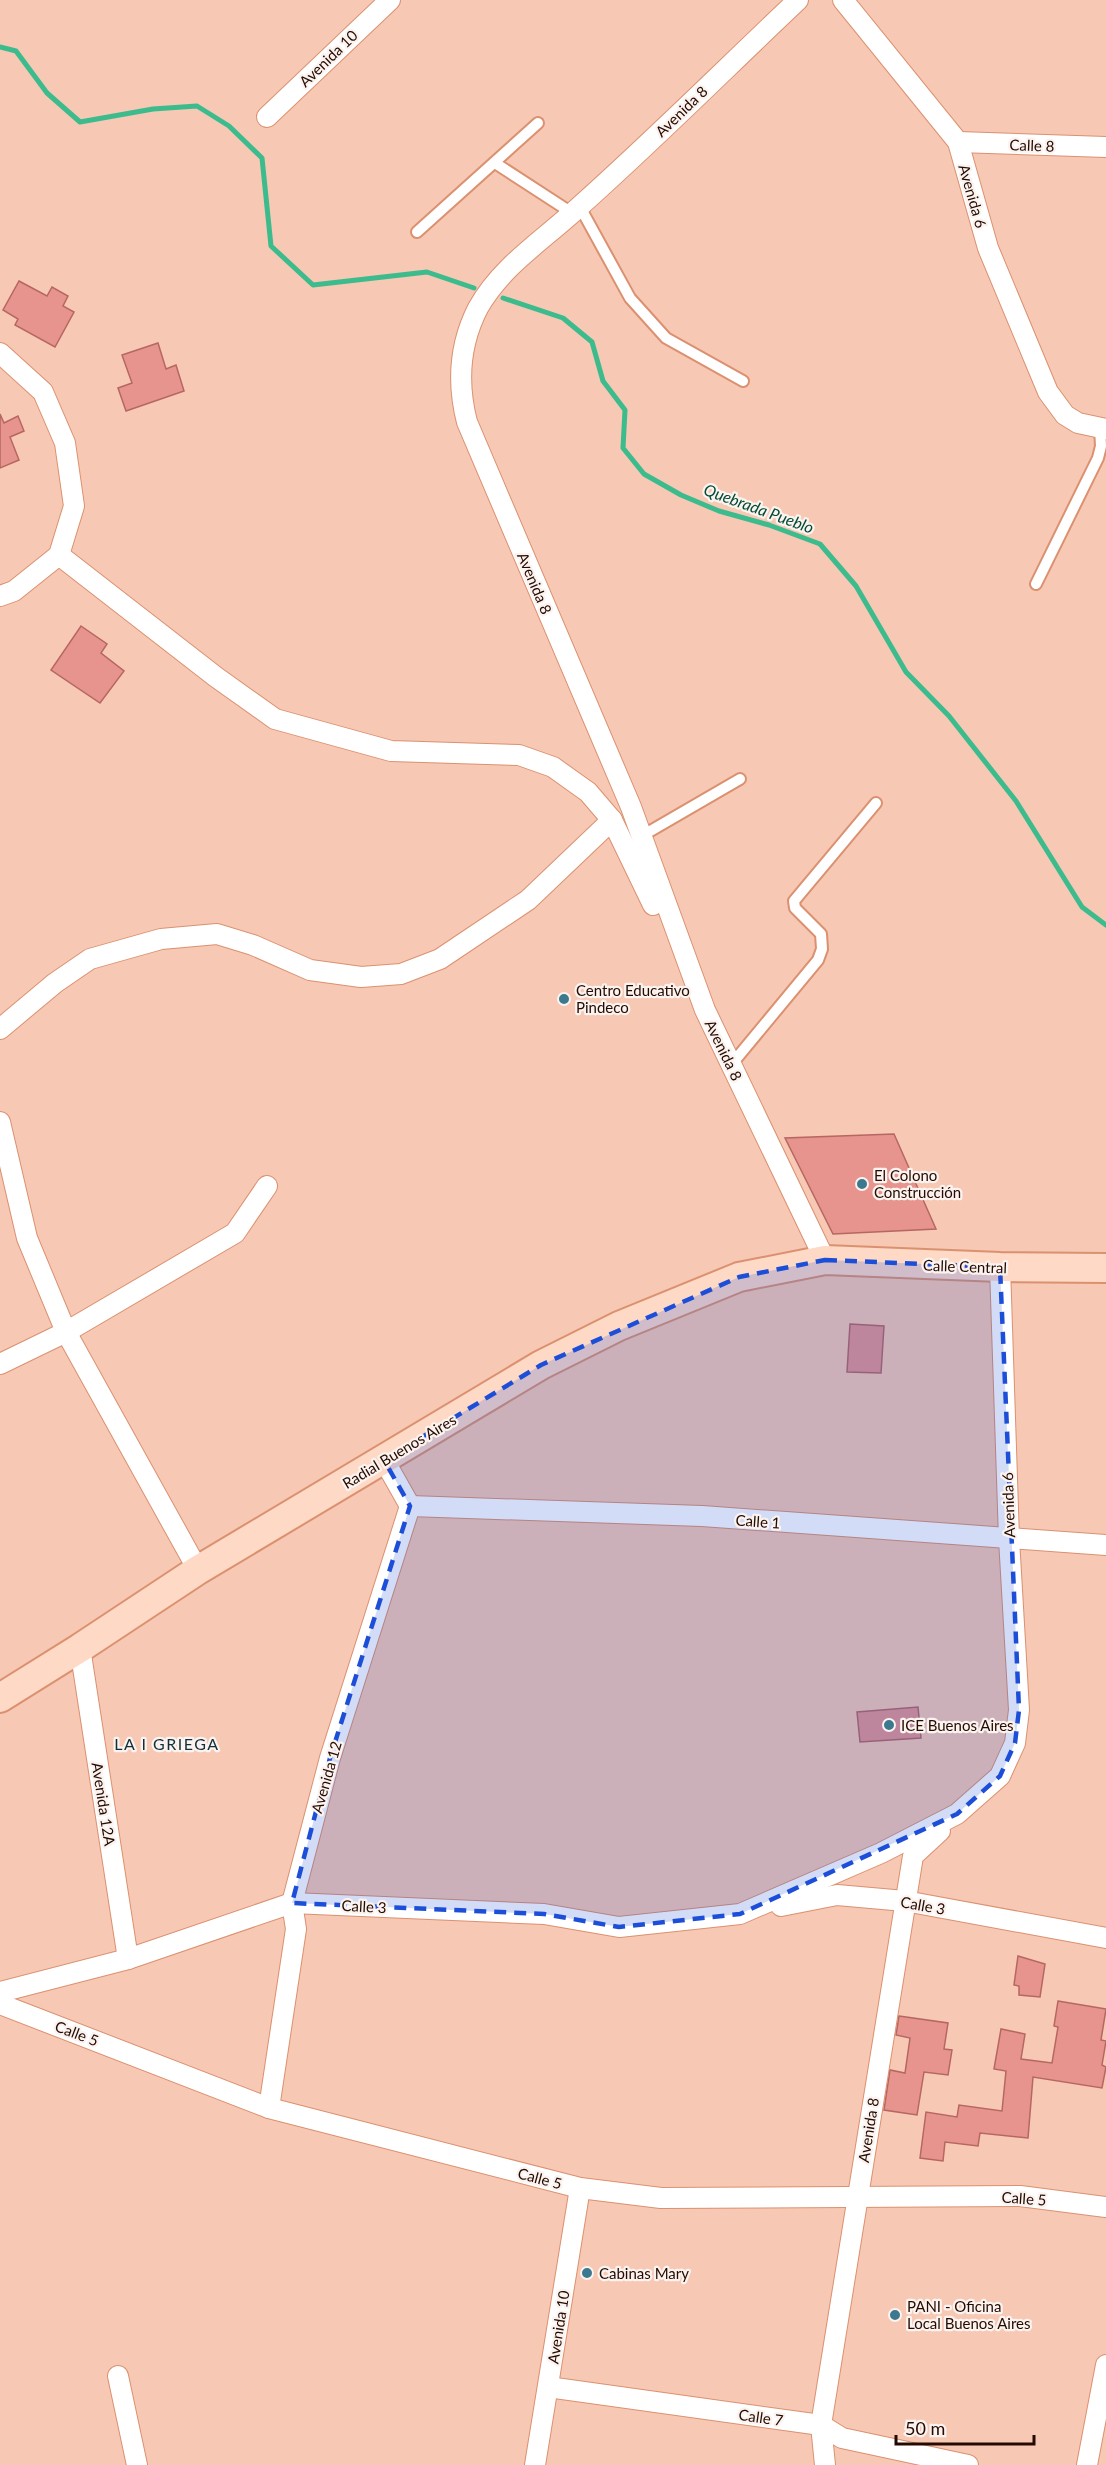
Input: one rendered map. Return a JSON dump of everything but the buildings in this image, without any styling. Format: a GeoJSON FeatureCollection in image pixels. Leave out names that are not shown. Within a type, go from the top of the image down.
{"type":"FeatureCollection","features":[{"type":"Feature","properties":{"kind":"main road","name":"Calle Central"},"geometry":{"type":"LineString","coordinates":[[825,1260],[1000,1267],[1106,1268]]}},
{"type":"Feature","properties":{"kind":"main road","name":"Radial Buenos Aires"},"geometry":{"type":"LineString","coordinates":[[0,1698],[198,1570],[541,1365],[619,1326],[739,1277],[825,1260]]}},
{"type":"Feature","properties":{"kind":"street","name":"Avenida 10"},"geometry":{"type":"LineString","coordinates":[[267,117],[390,0]]}},
{"type":"Feature","properties":{"kind":"street","name":"Avenida 8"},"geometry":{"type":"LineString","coordinates":[[798,0],[576,210],[518,259],[496,281],[479,307],[468,330],[460,378],[462,402],[477,446],[631,807],[640,837],[705,1010],[825,1260]]}},
{"type":"Feature","properties":{"kind":"street","name":"Avenida 6"},"geometry":{"type":"LineString","coordinates":[[843,0],[958,142],[988,249],[1048,392],[1065,415],[1078,423],[1103,429]]}},
{"type":"Feature","properties":{"kind":"street","name":"Calle 8"},"geometry":{"type":"LineString","coordinates":[[958,142],[1106,147]]}},
{"type":"Feature","properties":{"kind":"street"},"geometry":{"type":"LineString","coordinates":[[0,353],[43,392],[64,443],[74,506],[59,555],[14,591],[0,596]]}},
{"type":"Feature","properties":{"kind":"street"},"geometry":{"type":"LineString","coordinates":[[59,555],[216,677],[275,719],[391,751],[519,755],[554,767],[588,792],[612,820],[705,1010]]}},
{"type":"Feature","properties":{"kind":"street"},"geometry":{"type":"LineString","coordinates":[[0,1029],[55,983],[90,959],[161,939],[217,934],[253,945],[309,970],[361,977],[401,974],[440,959],[528,900],[612,820]]}},
{"type":"Feature","properties":{"kind":"street"},"geometry":{"type":"LineString","coordinates":[[0,1130],[27,1238],[66,1332],[198,1570]]}},
{"type":"Feature","properties":{"kind":"street"},"geometry":{"type":"LineString","coordinates":[[0,1364],[66,1332],[235,1233],[267,1186]]}},
{"type":"Feature","properties":{"kind":"street","name":"Avenida 6"},"geometry":{"type":"LineString","coordinates":[[1000,1267],[1009,1539],[1019,1710],[1015,1743]]}},
{"type":"Feature","properties":{"kind":"street"},"geometry":{"type":"LineString","coordinates":[[384,1460],[410,1506]]}},
{"type":"Feature","properties":{"kind":"street","name":"Calle 1"},"geometry":{"type":"LineString","coordinates":[[410,1506],[702,1516],[1106,1545]]}},
{"type":"Feature","properties":{"kind":"street","name":"Avenida 12"},"geometry":{"type":"LineString","coordinates":[[269,2108],[296,1929],[292,1903],[330,1758],[410,1506]]}},
{"type":"Feature","properties":{"kind":"street","name":"Avenida 12A"},"geometry":{"type":"LineString","coordinates":[[80,1648],[128,1959]]}},
{"type":"Feature","properties":{"kind":"street","name":"Calle 3"},"geometry":{"type":"LineString","coordinates":[[740,1914],[881,1853],[957,1814],[1000,1776],[1015,1743]]}},
{"type":"Feature","properties":{"kind":"street","name":"Avenida 8"},"geometry":{"type":"LineString","coordinates":[[825,2465],[821,2426],[913,1856],[957,1814]]}},
{"type":"Feature","properties":{"kind":"street","name":"Calle 3"},"geometry":{"type":"LineString","coordinates":[[0,1992],[128,1959],[292,1903],[544,1914],[619,1927],[740,1914],[837,1895],[905,1901],[1106,1938]]}},
{"type":"Feature","properties":{"kind":"street","name":"Calle 5"},"geometry":{"type":"LineString","coordinates":[[0,2004],[269,2108],[580,2188],[661,2198],[756,2200],[1020,2196],[1106,2207]]}},
{"type":"Feature","properties":{"kind":"street","name":"Avenida 10"},"geometry":{"type":"LineString","coordinates":[[535,2465],[580,2188]]}},
{"type":"Feature","properties":{"kind":"street"},"geometry":{"type":"LineString","coordinates":[[1087,2465],[1106,2365]]}},
{"type":"Feature","properties":{"kind":"street"},"geometry":{"type":"LineString","coordinates":[[118,2376],[137,2465]]}},
{"type":"Feature","properties":{"kind":"street","name":"Calle 7"},"geometry":{"type":"LineString","coordinates":[[548,2387],[821,2426],[843,2438],[968,2465]]}},
{"type":"Feature","properties":{"kind":"lane"},"geometry":{"type":"LineString","coordinates":[[417,232],[538,123]]}},
{"type":"Feature","properties":{"kind":"lane"},"geometry":{"type":"LineString","coordinates":[[495,162],[576,210],[630,298],[666,338],[743,381]]}},
{"type":"Feature","properties":{"kind":"lane"},"geometry":{"type":"LineString","coordinates":[[1036,584],[1098,458],[1103,429]]}},
{"type":"Feature","properties":{"kind":"lane"},"geometry":{"type":"LineString","coordinates":[[640,837],[740,779]]}},
{"type":"Feature","properties":{"kind":"lane"},"geometry":{"type":"LineString","coordinates":[[731,1065],[818,960],[823,941],[821,934],[795,908],[794,901],[876,803]]}},
{"type":"Feature","properties":{"kind":"highlighted area"},"geometry":{"type":"Polygon","coordinates":[[[825,1260],[1000,1267],[1019,1710],[1015,1743],[1000,1776],[957,1814],[740,1914],[619,1927],[544,1914],[292,1903],[330,1758],[410,1506],[384,1460],[541,1365],[739,1277],[825,1260]]]}},
{"type":"Feature","properties":{"kind":"waterway","name":"Quebrada Pueblo"},"geometry":{"type":"LineString","coordinates":[[0,47],[16,51],[47,93],[80,122],[153,109],[197,106],[229,126],[262,158],[271,246],[313,285],[427,272],[474,288]]}},
{"type":"Feature","properties":{"kind":"waterway","name":"Quebrada Pueblo"},"geometry":{"type":"LineString","coordinates":[[503,298],[563,318],[592,342],[603,381],[625,410],[623,448],[644,474],[681,495],[719,511],[769,525],[820,544],[856,586],[906,672],[949,716],[1016,801],[1082,907],[1106,925]]}},
{"type":"Feature","properties":{"kind":"place","name":"Centro Educativo Pindeco"},"geometry":{"type":"Point","coordinates":[564,999]}},
{"type":"Feature","properties":{"kind":"place","name":"El Colono Construcción"},"geometry":{"type":"Point","coordinates":[862,1184]}},
{"type":"Feature","properties":{"kind":"place","name":"ICE Buenos Aires"},"geometry":{"type":"Point","coordinates":[889,1725]}},
{"type":"Feature","properties":{"kind":"place","name":"Cabinas Mary"},"geometry":{"type":"Point","coordinates":[587,2273]}},
{"type":"Feature","properties":{"kind":"place","name":"PANI - Oficina Local Buenos Aires"},"geometry":{"type":"Point","coordinates":[895,2315]}},
{"type":"Feature","properties":{"kind":"district","name":"LA I GRIEGA"},"geometry":{"type":"Point","coordinates":[167,1743]}}]}
